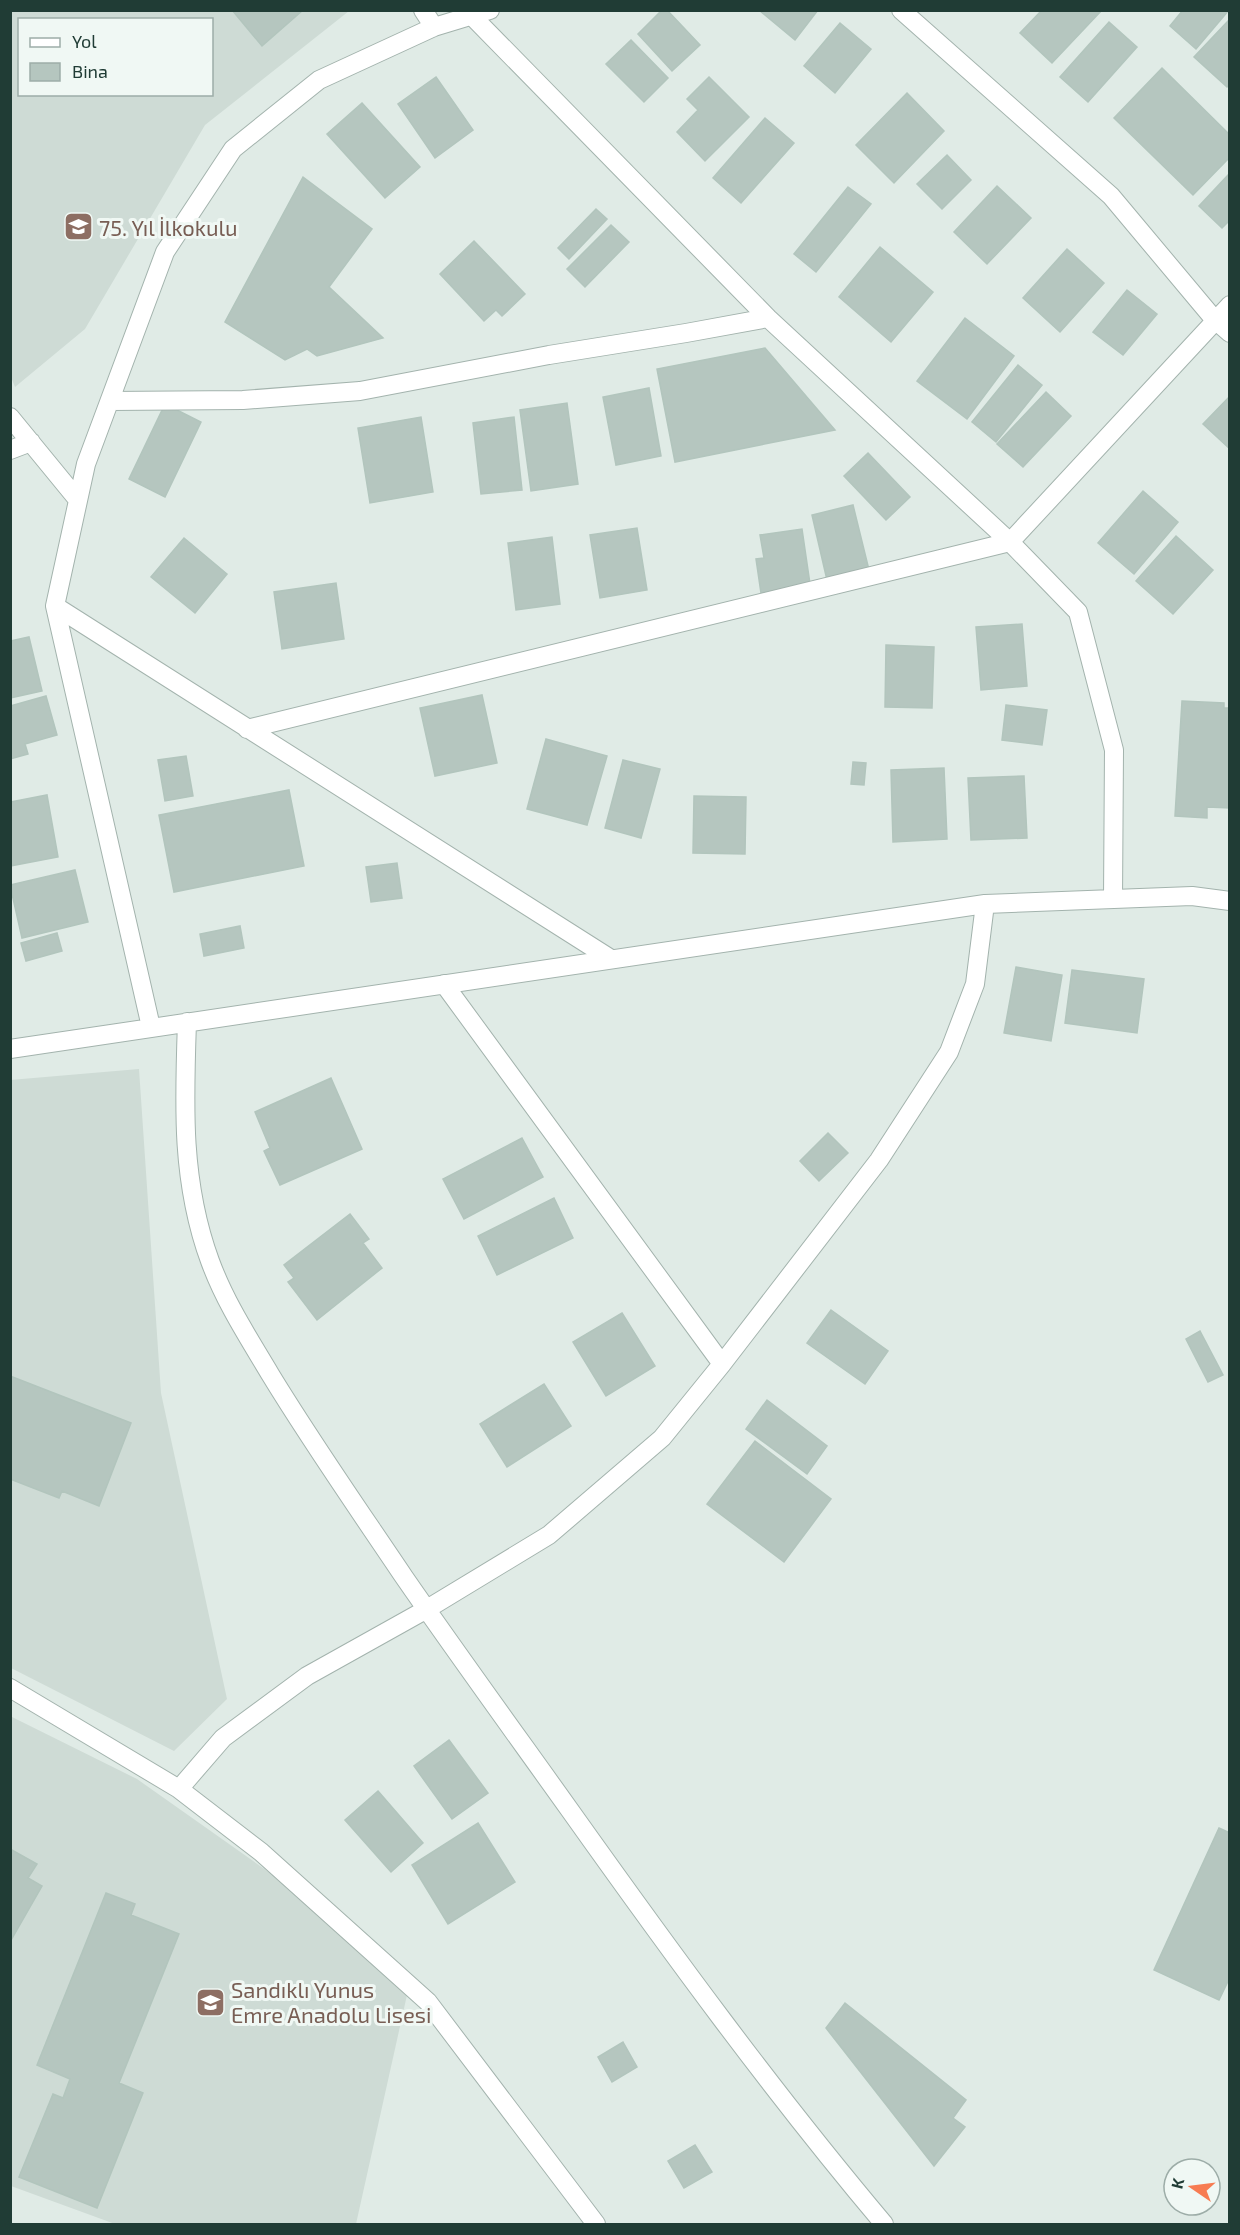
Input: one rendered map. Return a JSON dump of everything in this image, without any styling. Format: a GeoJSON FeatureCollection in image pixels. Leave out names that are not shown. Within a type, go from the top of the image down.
{"type":"FeatureCollection","features":[{"type":"Feature","properties":{"kind":"street"},"geometry":{"type":"LineString","coordinates":[[423,10],[434,27]]}},
{"type":"Feature","properties":{"kind":"street"},"geometry":{"type":"LineString","coordinates":[[151,1027],[55,606],[86,464],[165,252],[233,149],[319,80],[434,27],[490,10]]}},
{"type":"Feature","properties":{"kind":"street"},"geometry":{"type":"LineString","coordinates":[[901,10],[1111,196],[1214,319],[1230,333]]}},
{"type":"Feature","properties":{"kind":"street"},"geometry":{"type":"LineString","coordinates":[[472,15],[768,318],[1010,542],[1078,612],[1114,750],[1113,899]]}},
{"type":"Feature","properties":{"kind":"street"},"geometry":{"type":"LineString","coordinates":[[247,729],[1010,542],[1214,319],[1230,305]]}},
{"type":"Feature","properties":{"kind":"street"},"geometry":{"type":"LineString","coordinates":[[110,400],[243,400],[360,391],[549,355],[768,318]]}},
{"type":"Feature","properties":{"kind":"street"},"geometry":{"type":"LineString","coordinates":[[10,417],[78,500]]}},
{"type":"Feature","properties":{"kind":"street"},"geometry":{"type":"LineString","coordinates":[[10,450],[31,442]]}},
{"type":"Feature","properties":{"kind":"street"},"geometry":{"type":"LineString","coordinates":[[55,606],[611,959]]}},
{"type":"Feature","properties":{"kind":"street"},"geometry":{"type":"LineString","coordinates":[[10,1049],[985,904],[1192,896],[1230,901]]}},
{"type":"Feature","properties":{"kind":"street"},"geometry":{"type":"LineString","coordinates":[[179,1789],[223,1738],[307,1676],[427,1609],[549,1536],[662,1438],[879,1160],[949,1052],[975,984],[985,904]]}},
{"type":"Feature","properties":{"kind":"street"},"geometry":{"type":"LineString","coordinates":[[444,984],[722,1364]]}},
{"type":"Feature","properties":{"kind":"street"},"geometry":{"type":"LineString","coordinates":[[187,1022],[185,1143],[196,1214],[227,1303],[306,1433],[427,1609],[649,1920],[812,2138],[884,2224]]}},
{"type":"Feature","properties":{"kind":"street"},"geometry":{"type":"LineString","coordinates":[[10,1688],[179,1789],[261,1852],[428,2002],[596,2224]]}},
{"type":"Feature","properties":{"kind":"shaded area","name":"75. Yıl İlkokulu"},"geometry":{"type":"Polygon","coordinates":[[[11,11],[349,11],[205,125],[85,329],[15,387],[11,377],[11,11]]]}},
{"type":"Feature","properties":{"kind":"shaded area"},"geometry":{"type":"Polygon","coordinates":[[[139,1069],[161,1393],[227,1699],[174,1751],[11,1668],[10,1080],[139,1069]]]}},
{"type":"Feature","properties":{"kind":"shaded area","name":"Sandıklı Yunus Emre Anadolu Lisesi"},"geometry":{"type":"Polygon","coordinates":[[[10,1716],[137,1779],[287,1885],[407,1995],[356,2224],[115,2224],[11,2186],[10,1716]]]}},
{"type":"Feature","properties":{"kind":"building"},"geometry":{"type":"Polygon","coordinates":[[[232,10],[303,10],[262,46],[232,10]]]}},
{"type":"Feature","properties":{"kind":"building"},"geometry":{"type":"Polygon","coordinates":[[[662,10],[667,10],[700,45],[672,71],[638,34],[662,10]]]}},
{"type":"Feature","properties":{"kind":"building"},"geometry":{"type":"Polygon","coordinates":[[[759,10],[818,10],[795,40],[759,10]]]}},
{"type":"Feature","properties":{"kind":"building"},"geometry":{"type":"Polygon","coordinates":[[[1042,10],[1102,10],[1052,63],[1020,33],[1042,10]]]}},
{"type":"Feature","properties":{"kind":"building"},"geometry":{"type":"Polygon","coordinates":[[[1183,10],[1229,10],[1196,49],[1170,26],[1183,10]]]}},
{"type":"Feature","properties":{"kind":"building"},"geometry":{"type":"Polygon","coordinates":[[[1230,19],[1230,84],[1227,87],[1194,57],[1230,19]]]}},
{"type":"Feature","properties":{"kind":"building"},"geometry":{"type":"Polygon","coordinates":[[[1109,22],[1137,47],[1088,102],[1060,77],[1109,22]]]}},
{"type":"Feature","properties":{"kind":"building"},"geometry":{"type":"Polygon","coordinates":[[[840,23],[871,49],[835,93],[804,66],[840,23]]]}},
{"type":"Feature","properties":{"kind":"building"},"geometry":{"type":"Polygon","coordinates":[[[631,40],[668,78],[644,102],[606,64],[631,40]]]}},
{"type":"Feature","properties":{"kind":"building"},"geometry":{"type":"Polygon","coordinates":[[[1162,68],[1230,135],[1230,157],[1193,195],[1114,118],[1162,68]]]}},
{"type":"Feature","properties":{"kind":"building"},"geometry":{"type":"Polygon","coordinates":[[[436,77],[473,130],[435,158],[398,104],[436,77]]]}},
{"type":"Feature","properties":{"kind":"building"},"geometry":{"type":"Polygon","coordinates":[[[709,77],[749,117],[705,161],[677,132],[698,110],[687,99],[709,77]]]}},
{"type":"Feature","properties":{"kind":"building"},"geometry":{"type":"Polygon","coordinates":[[[907,93],[944,131],[894,183],[856,145],[907,93]]]}},
{"type":"Feature","properties":{"kind":"building"},"geometry":{"type":"Polygon","coordinates":[[[362,103],[420,167],[385,198],[327,134],[362,103]]]}},
{"type":"Feature","properties":{"kind":"building"},"geometry":{"type":"Polygon","coordinates":[[[765,118],[794,143],[741,203],[713,178],[765,118]]]}},
{"type":"Feature","properties":{"kind":"building"},"geometry":{"type":"Polygon","coordinates":[[[947,155],[971,180],[942,209],[917,184],[947,155]]]}},
{"type":"Feature","properties":{"kind":"building"},"geometry":{"type":"Polygon","coordinates":[[[1230,173],[1230,220],[1222,228],[1199,206],[1230,173]]]}},
{"type":"Feature","properties":{"kind":"building"},"geometry":{"type":"Polygon","coordinates":[[[303,177],[372,229],[329,287],[383,338],[317,356],[307,349],[285,360],[225,322],[303,177]]]}},
{"type":"Feature","properties":{"kind":"building"},"geometry":{"type":"Polygon","coordinates":[[[997,186],[1031,218],[987,264],[954,232],[997,186]]]}},
{"type":"Feature","properties":{"kind":"building"},"geometry":{"type":"Polygon","coordinates":[[[848,187],[871,204],[816,272],[794,254],[848,187]]]}},
{"type":"Feature","properties":{"kind":"building"},"geometry":{"type":"Polygon","coordinates":[[[596,209],[607,219],[569,259],[558,248],[596,209]]]}},
{"type":"Feature","properties":{"kind":"building"},"geometry":{"type":"Polygon","coordinates":[[[611,225],[629,242],[585,287],[567,269],[611,225]]]}},
{"type":"Feature","properties":{"kind":"building"},"geometry":{"type":"Polygon","coordinates":[[[474,241],[525,294],[502,316],[496,310],[484,321],[440,274],[474,241]]]}},
{"type":"Feature","properties":{"kind":"building"},"geometry":{"type":"Polygon","coordinates":[[[880,247],[933,292],[891,342],[839,297],[880,247]]]}},
{"type":"Feature","properties":{"kind":"building"},"geometry":{"type":"Polygon","coordinates":[[[1067,249],[1104,283],[1060,332],[1023,298],[1067,249]]]}},
{"type":"Feature","properties":{"kind":"building"},"geometry":{"type":"Polygon","coordinates":[[[1127,290],[1157,314],[1123,355],[1093,332],[1127,290]]]}},
{"type":"Feature","properties":{"kind":"building"},"geometry":{"type":"Polygon","coordinates":[[[965,318],[1014,356],[967,419],[917,381],[965,318]]]}},
{"type":"Feature","properties":{"kind":"building"},"geometry":{"type":"Polygon","coordinates":[[[765,348],[835,430],[675,462],[657,369],[765,348]]]}},
{"type":"Feature","properties":{"kind":"building"},"geometry":{"type":"Polygon","coordinates":[[[1018,365],[1042,385],[996,442],[972,422],[1018,365]]]}},
{"type":"Feature","properties":{"kind":"building"},"geometry":{"type":"Polygon","coordinates":[[[649,388],[661,456],[616,465],[603,397],[649,388]]]}},
{"type":"Feature","properties":{"kind":"building"},"geometry":{"type":"Polygon","coordinates":[[[1046,392],[1071,416],[1023,467],[997,444],[1046,392]]]}},
{"type":"Feature","properties":{"kind":"building"},"geometry":{"type":"Polygon","coordinates":[[[1230,396],[1230,449],[1203,424],[1230,396]]]}},
{"type":"Feature","properties":{"kind":"building"},"geometry":{"type":"Polygon","coordinates":[[[567,403],[578,484],[531,491],[520,410],[567,403]]]}},
{"type":"Feature","properties":{"kind":"building"},"geometry":{"type":"Polygon","coordinates":[[[165,404],[201,422],[165,497],[129,479],[165,404]]]}},
{"type":"Feature","properties":{"kind":"building"},"geometry":{"type":"Polygon","coordinates":[[[421,417],[433,492],[370,503],[358,428],[421,417]]]}},
{"type":"Feature","properties":{"kind":"building"},"geometry":{"type":"Polygon","coordinates":[[[514,417],[522,490],[481,494],[473,423],[514,417]]]}},
{"type":"Feature","properties":{"kind":"building"},"geometry":{"type":"Polygon","coordinates":[[[868,453],[910,497],[886,520],[844,476],[868,453]]]}},
{"type":"Feature","properties":{"kind":"building"},"geometry":{"type":"Polygon","coordinates":[[[1143,491],[1178,522],[1134,574],[1098,543],[1143,491]]]}},
{"type":"Feature","properties":{"kind":"building"},"geometry":{"type":"Polygon","coordinates":[[[853,505],[869,570],[827,580],[812,515],[853,505]]]}},
{"type":"Feature","properties":{"kind":"building"},"geometry":{"type":"Polygon","coordinates":[[[637,528],[647,590],[600,598],[590,535],[637,528]]]}},
{"type":"Feature","properties":{"kind":"building"},"geometry":{"type":"Polygon","coordinates":[[[802,529],[810,584],[761,593],[756,559],[764,558],[760,535],[802,529]]]}},
{"type":"Feature","properties":{"kind":"building"},"geometry":{"type":"Polygon","coordinates":[[[1176,536],[1213,570],[1173,614],[1136,581],[1176,536]]]}},
{"type":"Feature","properties":{"kind":"building"},"geometry":{"type":"Polygon","coordinates":[[[552,537],[560,604],[516,610],[508,543],[552,537]]]}},
{"type":"Feature","properties":{"kind":"building"},"geometry":{"type":"Polygon","coordinates":[[[184,538],[227,574],[195,613],[151,577],[184,538]]]}},
{"type":"Feature","properties":{"kind":"building"},"geometry":{"type":"Polygon","coordinates":[[[336,583],[344,639],[282,649],[274,592],[336,583]]]}},
{"type":"Feature","properties":{"kind":"building"},"geometry":{"type":"Polygon","coordinates":[[[1022,624],[1027,686],[981,690],[976,627],[1022,624]]]}},
{"type":"Feature","properties":{"kind":"building"},"geometry":{"type":"Polygon","coordinates":[[[29,637],[42,691],[10,698],[10,641],[29,637]]]}},
{"type":"Feature","properties":{"kind":"building"},"geometry":{"type":"Polygon","coordinates":[[[886,645],[934,647],[932,708],[885,707],[886,645]]]}},
{"type":"Feature","properties":{"kind":"building"},"geometry":{"type":"Polygon","coordinates":[[[482,695],[497,763],[435,776],[420,708],[482,695]]]}},
{"type":"Feature","properties":{"kind":"building"},"geometry":{"type":"Polygon","coordinates":[[[46,696],[57,735],[25,744],[28,754],[10,759],[10,706],[46,696]]]}},
{"type":"Feature","properties":{"kind":"building"},"geometry":{"type":"Polygon","coordinates":[[[1182,701],[1224,703],[1224,708],[1230,708],[1230,808],[1207,807],[1207,818],[1175,816],[1182,701]]]}},
{"type":"Feature","properties":{"kind":"building"},"geometry":{"type":"Polygon","coordinates":[[[1006,705],[1047,710],[1042,745],[1002,740],[1006,705]]]}},
{"type":"Feature","properties":{"kind":"building"},"geometry":{"type":"Polygon","coordinates":[[[546,739],[607,756],[587,825],[527,809],[546,739]]]}},
{"type":"Feature","properties":{"kind":"building"},"geometry":{"type":"Polygon","coordinates":[[[186,756],[193,796],[165,801],[158,760],[186,756]]]}},
{"type":"Feature","properties":{"kind":"building"},"geometry":{"type":"Polygon","coordinates":[[[623,760],[660,769],[641,838],[605,828],[623,760]]]}},
{"type":"Feature","properties":{"kind":"building"},"geometry":{"type":"Polygon","coordinates":[[[853,762],[866,763],[864,785],[851,784],[853,762]]]}},
{"type":"Feature","properties":{"kind":"building"},"geometry":{"type":"Polygon","coordinates":[[[944,768],[947,839],[893,842],[891,770],[944,768]]]}},
{"type":"Feature","properties":{"kind":"building"},"geometry":{"type":"Polygon","coordinates":[[[1024,776],[1027,838],[971,840],[968,778],[1024,776]]]}},
{"type":"Feature","properties":{"kind":"building"},"geometry":{"type":"Polygon","coordinates":[[[289,790],[304,866],[174,892],[159,815],[289,790]]]}},
{"type":"Feature","properties":{"kind":"building"},"geometry":{"type":"Polygon","coordinates":[[[47,795],[58,857],[10,866],[10,802],[47,795]]]}},
{"type":"Feature","properties":{"kind":"building"},"geometry":{"type":"Polygon","coordinates":[[[694,796],[746,797],[745,854],[693,853],[694,796]]]}},
{"type":"Feature","properties":{"kind":"building"},"geometry":{"type":"Polygon","coordinates":[[[397,863],[402,898],[371,902],[366,867],[397,863]]]}},
{"type":"Feature","properties":{"kind":"building"},"geometry":{"type":"Polygon","coordinates":[[[75,870],[88,922],[22,938],[10,885],[75,870]]]}},
{"type":"Feature","properties":{"kind":"building"},"geometry":{"type":"Polygon","coordinates":[[[240,926],[244,948],[204,956],[200,934],[240,926]]]}},
{"type":"Feature","properties":{"kind":"building"},"geometry":{"type":"Polygon","coordinates":[[[57,933],[62,951],[26,961],[21,943],[57,933]]]}},
{"type":"Feature","properties":{"kind":"building"},"geometry":{"type":"Polygon","coordinates":[[[1016,967],[1062,975],[1051,1041],[1004,1033],[1016,967]]]}},
{"type":"Feature","properties":{"kind":"building"},"geometry":{"type":"Polygon","coordinates":[[[1072,970],[1144,979],[1137,1033],[1065,1023],[1072,970]]]}},
{"type":"Feature","properties":{"kind":"building"},"geometry":{"type":"Polygon","coordinates":[[[331,1078],[362,1149],[280,1185],[264,1151],[270,1148],[255,1112],[331,1078]]]}},
{"type":"Feature","properties":{"kind":"building"},"geometry":{"type":"Polygon","coordinates":[[[828,1133],[848,1153],[819,1181],[800,1161],[828,1133]]]}},
{"type":"Feature","properties":{"kind":"building"},"geometry":{"type":"Polygon","coordinates":[[[522,1138],[543,1177],[464,1219],[443,1179],[522,1138]]]}},
{"type":"Feature","properties":{"kind":"building"},"geometry":{"type":"Polygon","coordinates":[[[554,1198],[573,1238],[497,1275],[478,1236],[554,1198]]]}},
{"type":"Feature","properties":{"kind":"building"},"geometry":{"type":"Polygon","coordinates":[[[350,1214],[369,1239],[363,1243],[382,1268],[317,1320],[288,1282],[294,1278],[284,1265],[350,1214]]]}},
{"type":"Feature","properties":{"kind":"building"},"geometry":{"type":"Polygon","coordinates":[[[831,1310],[888,1351],[865,1384],[807,1343],[831,1310]]]}},
{"type":"Feature","properties":{"kind":"building"},"geometry":{"type":"Polygon","coordinates":[[[622,1313],[655,1366],[606,1396],[573,1342],[622,1313]]]}},
{"type":"Feature","properties":{"kind":"building"},"geometry":{"type":"Polygon","coordinates":[[[1200,1331],[1223,1375],[1208,1382],[1186,1339],[1200,1331]]]}},
{"type":"Feature","properties":{"kind":"building"},"geometry":{"type":"Polygon","coordinates":[[[10,1376],[131,1423],[99,1506],[62,1491],[59,1498],[10,1479],[10,1376]]]}},
{"type":"Feature","properties":{"kind":"building"},"geometry":{"type":"Polygon","coordinates":[[[544,1384],[571,1426],[507,1467],[480,1424],[544,1384]]]}},
{"type":"Feature","properties":{"kind":"building"},"geometry":{"type":"Polygon","coordinates":[[[767,1400],[827,1446],[807,1474],[746,1429],[767,1400]]]}},
{"type":"Feature","properties":{"kind":"building"},"geometry":{"type":"Polygon","coordinates":[[[755,1441],[831,1499],[784,1562],[707,1504],[755,1441]]]}},
{"type":"Feature","properties":{"kind":"building"},"geometry":{"type":"Polygon","coordinates":[[[449,1740],[488,1793],[452,1819],[414,1766],[449,1740]]]}},
{"type":"Feature","properties":{"kind":"building"},"geometry":{"type":"Polygon","coordinates":[[[378,1791],[423,1843],[391,1872],[345,1820],[378,1791]]]}},
{"type":"Feature","properties":{"kind":"building"},"geometry":{"type":"Polygon","coordinates":[[[478,1823],[515,1882],[448,1924],[412,1865],[478,1823]]]}},
{"type":"Feature","properties":{"kind":"building"},"geometry":{"type":"Polygon","coordinates":[[[1219,1828],[1230,1833],[1230,1977],[1219,2000],[1154,1970],[1219,1828]]]}},
{"type":"Feature","properties":{"kind":"building"},"geometry":{"type":"Polygon","coordinates":[[[10,1849],[37,1864],[28,1878],[42,1886],[10,1942],[10,1849]]]}},
{"type":"Feature","properties":{"kind":"building"},"geometry":{"type":"Polygon","coordinates":[[[106,1893],[135,1904],[131,1915],[179,1934],[119,2083],[143,2093],[97,2208],[19,2177],[53,2094],[63,2098],[70,2079],[37,2065],[106,1893]]]}},
{"type":"Feature","properties":{"kind":"building"},"geometry":{"type":"Polygon","coordinates":[[[845,2003],[966,2100],[953,2118],[965,2127],[934,2166],[826,2028],[845,2003]]]}},
{"type":"Feature","properties":{"kind":"building"},"geometry":{"type":"Polygon","coordinates":[[[623,2042],[637,2067],[612,2082],[598,2057],[623,2042]]]}},
{"type":"Feature","properties":{"kind":"building"},"geometry":{"type":"Polygon","coordinates":[[[695,2145],[712,2172],[684,2188],[668,2161],[695,2145]]]}},
{"type":"Feature","properties":{"kind":"place","name":"75. Yıl İlkokulu"},"geometry":{"type":"Point","coordinates":[78,227]}},
{"type":"Feature","properties":{"kind":"place","name":"Sandıklı Yunus Emre Anadolu Lisesi"},"geometry":{"type":"Point","coordinates":[210,2002]}}]}
